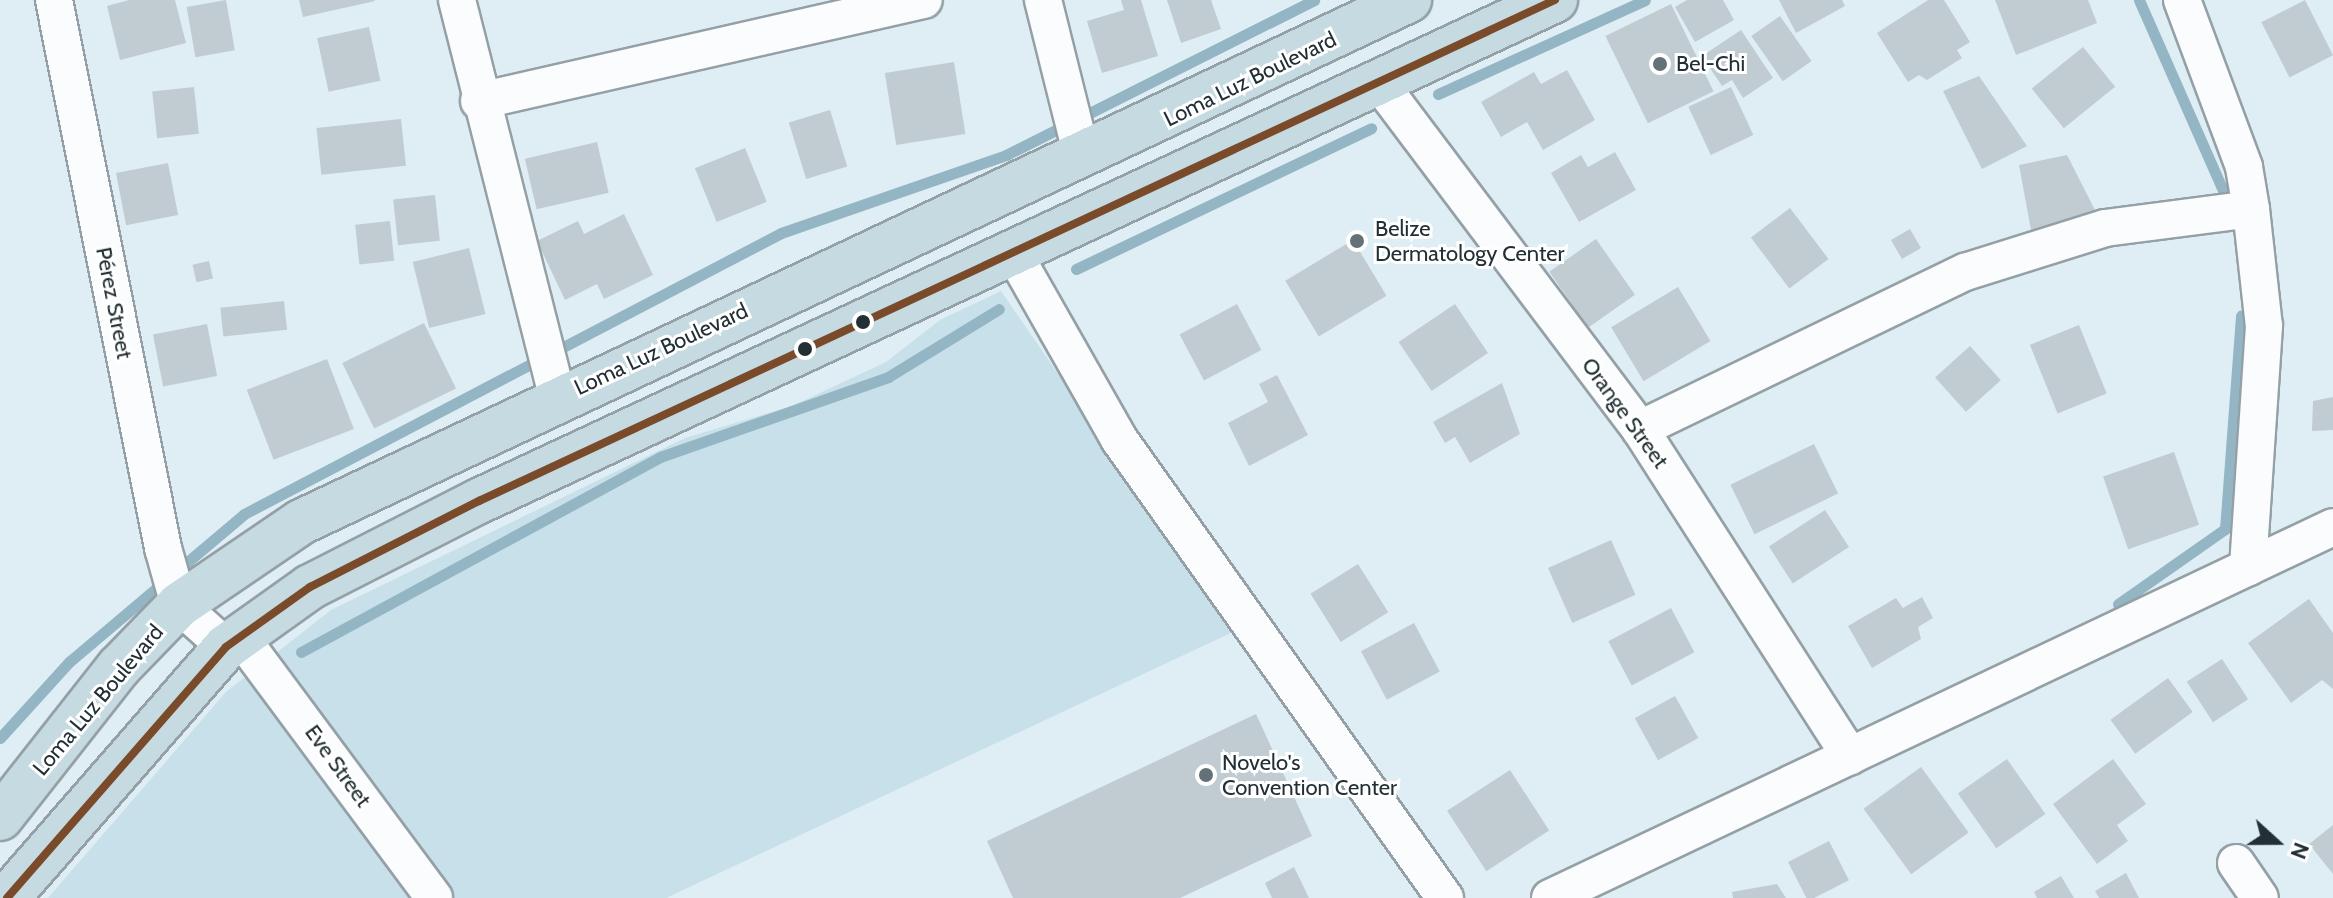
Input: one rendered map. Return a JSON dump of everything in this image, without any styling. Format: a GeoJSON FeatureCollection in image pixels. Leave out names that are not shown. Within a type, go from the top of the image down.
{"type":"FeatureCollection","features":[{"type":"Feature","properties":{"kind":"highway","name":"Loma Luz Boulevard"},"geometry":{"type":"LineString","coordinates":[[0,818],[119,667],[179,605],[301,522],[557,396],[1082,157],[1409,0]]}},
{"type":"Feature","properties":{"kind":"highway"},"geometry":{"type":"LineString","coordinates":[[7,898],[233,641],[385,546],[1555,0]]}},
{"type":"Feature","properties":{"kind":"street","name":"Pérez Street"},"geometry":{"type":"LineString","coordinates":[[54,0],[179,605]]}},
{"type":"Feature","properties":{"kind":"street"},"geometry":{"type":"LineString","coordinates":[[457,0],[479,101],[557,396]]}},
{"type":"Feature","properties":{"kind":"street"},"geometry":{"type":"LineString","coordinates":[[479,101],[924,0]]}},
{"type":"Feature","properties":{"kind":"street"},"geometry":{"type":"LineString","coordinates":[[1043,0],[1082,157]]}},
{"type":"Feature","properties":{"kind":"street"},"geometry":{"type":"LineString","coordinates":[[2182,0],[2244,167],[2251,209],[2264,326],[2248,567]]}},
{"type":"Feature","properties":{"kind":"street","name":"Orange Street"},"geometry":{"type":"LineString","coordinates":[[1380,84],[1640,429],[1850,756]]}},
{"type":"Feature","properties":{"kind":"street"},"geometry":{"type":"LineString","coordinates":[[1640,429],[1965,272],[2105,228],[2251,209]]}},
{"type":"Feature","properties":{"kind":"street"},"geometry":{"type":"LineString","coordinates":[[1014,254],[1119,439],[1445,898]]}},
{"type":"Feature","properties":{"kind":"street"},"geometry":{"type":"LineString","coordinates":[[1550,898],[2333,527]]}},
{"type":"Feature","properties":{"kind":"street","name":"Eve Street"},"geometry":{"type":"LineString","coordinates":[[179,605],[233,641],[434,898]]}},
{"type":"Feature","properties":{"kind":"street"},"geometry":{"type":"LineString","coordinates":[[2236,863],[2260,898]]}},
{"type":"Feature","properties":{"kind":"shaded area"},"geometry":{"type":"Polygon","coordinates":[[[1001,291],[1235,631],[666,898],[48,898],[226,692],[331,610],[685,438],[792,406],[886,362],[940,320],[1001,291]]]}},
{"type":"Feature","properties":{"kind":"building"},"geometry":{"type":"Polygon","coordinates":[[[129,0],[175,0],[186,43],[120,60],[107,6],[129,0]]]}},
{"type":"Feature","properties":{"kind":"building"},"geometry":{"type":"Polygon","coordinates":[[[226,0],[235,50],[195,57],[187,7],[226,0]]]}},
{"type":"Feature","properties":{"kind":"building"},"geometry":{"type":"Polygon","coordinates":[[[299,0],[374,0],[375,1],[303,17],[299,0]]]}},
{"type":"Feature","properties":{"kind":"building"},"geometry":{"type":"Polygon","coordinates":[[[1121,0],[1141,0],[1158,56],[1102,73],[1087,21],[1124,10],[1121,0]]]}},
{"type":"Feature","properties":{"kind":"building"},"geometry":{"type":"Polygon","coordinates":[[[1167,0],[1211,0],[1221,29],[1181,43],[1167,0]]]}},
{"type":"Feature","properties":{"kind":"building"},"geometry":{"type":"Polygon","coordinates":[[[1687,0],[1723,0],[1734,20],[1695,42],[1675,7],[1687,0]]]}},
{"type":"Feature","properties":{"kind":"building"},"geometry":{"type":"Polygon","coordinates":[[[1779,0],[1842,0],[1845,6],[1796,33],[1779,0]]]}},
{"type":"Feature","properties":{"kind":"building"},"geometry":{"type":"Polygon","coordinates":[[[1928,0],[1944,0],[1970,42],[1957,50],[1962,58],[1927,80],[1919,75],[1908,82],[1877,33],[1928,0]]]}},
{"type":"Feature","properties":{"kind":"building"},"geometry":{"type":"Polygon","coordinates":[[[1995,0],[2088,0],[2097,23],[2016,55],[1995,0]]]}},
{"type":"Feature","properties":{"kind":"building"},"geometry":{"type":"Polygon","coordinates":[[[2305,0],[2333,55],[2289,77],[2261,22],[2305,0]]]}},
{"type":"Feature","properties":{"kind":"building","name":"Bel-Chi"},"geometry":{"type":"Polygon","coordinates":[[[1671,4],[1714,91],[1648,123],[1605,36],[1671,4]]]}},
{"type":"Feature","properties":{"kind":"building"},"geometry":{"type":"Polygon","coordinates":[[[1780,16],[1812,61],[1783,81],[1751,36],[1780,16]]]}},
{"type":"Feature","properties":{"kind":"building"},"geometry":{"type":"Polygon","coordinates":[[[369,27],[380,81],[329,92],[317,38],[369,27]]]}},
{"type":"Feature","properties":{"kind":"building"},"geometry":{"type":"Polygon","coordinates":[[[1741,30],[1773,78],[1743,98],[1732,80],[1722,86],[1702,56],[1741,30]]]}},
{"type":"Feature","properties":{"kind":"building"},"geometry":{"type":"Polygon","coordinates":[[[2083,47],[2115,87],[2064,128],[2032,89],[2083,47]]]}},
{"type":"Feature","properties":{"kind":"building"},"geometry":{"type":"Polygon","coordinates":[[[954,62],[965,134],[896,145],[885,73],[954,62]]]}},
{"type":"Feature","properties":{"kind":"building"},"geometry":{"type":"Polygon","coordinates":[[[1567,70],[1595,120],[1543,150],[1527,122],[1501,137],[1481,102],[1534,72],[1541,84],[1567,70]]]}},
{"type":"Feature","properties":{"kind":"building"},"geometry":{"type":"Polygon","coordinates":[[[1979,76],[2027,146],[1982,169],[1943,91],[1979,76]]]}},
{"type":"Feature","properties":{"kind":"building"},"geometry":{"type":"Polygon","coordinates":[[[194,87],[199,134],[157,138],[152,91],[194,87]]]}},
{"type":"Feature","properties":{"kind":"building"},"geometry":{"type":"Polygon","coordinates":[[[1731,87],[1753,135],[1711,155],[1688,107],[1731,87]]]}},
{"type":"Feature","properties":{"kind":"building"},"geometry":{"type":"Polygon","coordinates":[[[830,110],[847,166],[806,179],[789,123],[830,110]]]}},
{"type":"Feature","properties":{"kind":"building"},"geometry":{"type":"Polygon","coordinates":[[[401,119],[406,166],[321,175],[316,128],[401,119]]]}},
{"type":"Feature","properties":{"kind":"building"},"geometry":{"type":"Polygon","coordinates":[[[597,142],[609,193],[537,209],[525,159],[597,142]]]}},
{"type":"Feature","properties":{"kind":"building"},"geometry":{"type":"Polygon","coordinates":[[[745,148],[767,202],[717,222],[695,168],[745,148]]]}},
{"type":"Feature","properties":{"kind":"building"},"geometry":{"type":"Polygon","coordinates":[[[1615,152],[1636,190],[1579,222],[1551,173],[1581,155],[1588,167],[1615,152]]]}},
{"type":"Feature","properties":{"kind":"building"},"geometry":{"type":"Polygon","coordinates":[[[2067,155],[2098,216],[2031,230],[2019,165],[2067,155]]]}},
{"type":"Feature","properties":{"kind":"building"},"geometry":{"type":"Polygon","coordinates":[[[168,163],[178,215],[126,225],[116,173],[168,163]]]}},
{"type":"Feature","properties":{"kind":"building"},"geometry":{"type":"Polygon","coordinates":[[[435,195],[440,241],[398,245],[393,199],[435,195]]]}},
{"type":"Feature","properties":{"kind":"building"},"geometry":{"type":"Polygon","coordinates":[[[1790,208],[1829,259],[1789,289],[1751,237],[1790,208]]]}},
{"type":"Feature","properties":{"kind":"building"},"geometry":{"type":"Polygon","coordinates":[[[624,214],[653,275],[604,299],[597,284],[565,300],[537,241],[578,221],[584,234],[624,214]]]}},
{"type":"Feature","properties":{"kind":"building"},"geometry":{"type":"Polygon","coordinates":[[[390,221],[394,261],[359,264],[355,225],[390,221]]]}},
{"type":"Feature","properties":{"kind":"building"},"geometry":{"type":"Polygon","coordinates":[[[1910,229],[1921,248],[1902,259],[1891,240],[1910,229]]]}},
{"type":"Feature","properties":{"kind":"building"},"geometry":{"type":"Polygon","coordinates":[[[1596,239],[1635,295],[1588,327],[1549,272],[1596,239]]]}},
{"type":"Feature","properties":{"kind":"building"},"geometry":{"type":"Polygon","coordinates":[[[1353,240],[1386,296],[1319,336],[1285,281],[1353,240]]]}},
{"type":"Feature","properties":{"kind":"building"},"geometry":{"type":"Polygon","coordinates":[[[469,248],[485,314],[429,328],[413,262],[469,248]]]}},
{"type":"Feature","properties":{"kind":"building"},"geometry":{"type":"Polygon","coordinates":[[[209,261],[213,279],[196,282],[192,265],[209,261]]]}},
{"type":"Feature","properties":{"kind":"building"},"geometry":{"type":"Polygon","coordinates":[[[1678,287],[1710,341],[1644,381],[1611,327],[1678,287]]]}},
{"type":"Feature","properties":{"kind":"building"},"geometry":{"type":"Polygon","coordinates":[[[284,301],[287,330],[223,337],[220,308],[284,301]]]}},
{"type":"Feature","properties":{"kind":"building"},"geometry":{"type":"Polygon","coordinates":[[[1237,304],[1261,350],[1204,380],[1180,335],[1237,304]]]}},
{"type":"Feature","properties":{"kind":"building"},"geometry":{"type":"Polygon","coordinates":[[[1455,304],[1488,353],[1432,391],[1399,342],[1455,304]]]}},
{"type":"Feature","properties":{"kind":"building"},"geometry":{"type":"Polygon","coordinates":[[[424,323],[456,389],[374,429],[342,363],[424,323]]]}},
{"type":"Feature","properties":{"kind":"building"},"geometry":{"type":"Polygon","coordinates":[[[207,324],[217,376],[163,387],[153,334],[207,324]]]}},
{"type":"Feature","properties":{"kind":"building"},"geometry":{"type":"Polygon","coordinates":[[[2079,325],[2107,394],[2058,413],[2030,345],[2079,325]]]}},
{"type":"Feature","properties":{"kind":"building"},"geometry":{"type":"Polygon","coordinates":[[[1970,346],[2001,380],[1966,412],[1935,377],[1970,346]]]}},
{"type":"Feature","properties":{"kind":"building"},"geometry":{"type":"Polygon","coordinates":[[[327,359],[354,429],[274,460],[247,390],[327,359]]]}},
{"type":"Feature","properties":{"kind":"building"},"geometry":{"type":"Polygon","coordinates":[[[1277,375],[1308,435],[1249,466],[1228,423],[1268,402],[1259,384],[1277,375]]]}},
{"type":"Feature","properties":{"kind":"building"},"geometry":{"type":"Polygon","coordinates":[[[1502,383],[1520,434],[1470,463],[1455,437],[1445,443],[1433,422],[1502,383]]]}},
{"type":"Feature","properties":{"kind":"building"},"geometry":{"type":"Polygon","coordinates":[[[2333,397],[2333,430],[2312,431],[2313,401],[2333,397]]]}},
{"type":"Feature","properties":{"kind":"building"},"geometry":{"type":"Polygon","coordinates":[[[1814,444],[1838,493],[1755,534],[1730,485],[1814,444]]]}},
{"type":"Feature","properties":{"kind":"building"},"geometry":{"type":"Polygon","coordinates":[[[2174,452],[2199,525],[2128,549],[2103,476],[2174,452]]]}},
{"type":"Feature","properties":{"kind":"building"},"geometry":{"type":"Polygon","coordinates":[[[1825,510],[1849,547],[1793,583],[1769,546],[1825,510]]]}},
{"type":"Feature","properties":{"kind":"building"},"geometry":{"type":"Polygon","coordinates":[[[1611,540],[1635,595],[1572,623],[1548,568],[1611,540]]]}},
{"type":"Feature","properties":{"kind":"building"},"geometry":{"type":"Polygon","coordinates":[[[1358,564],[1388,612],[1341,642],[1311,594],[1358,564]]]}},
{"type":"Feature","properties":{"kind":"building"},"geometry":{"type":"Polygon","coordinates":[[[1922,597],[1933,618],[1918,627],[1921,639],[1872,668],[1848,626],[1896,598],[1903,608],[1922,597]]]}},
{"type":"Feature","properties":{"kind":"building"},"geometry":{"type":"Polygon","coordinates":[[[2309,599],[2333,633],[2333,689],[2322,680],[2291,703],[2248,643],[2309,599]]]}},
{"type":"Feature","properties":{"kind":"building"},"geometry":{"type":"Polygon","coordinates":[[[1671,608],[1694,652],[1632,685],[1608,641],[1671,608]]]}},
{"type":"Feature","properties":{"kind":"building"},"geometry":{"type":"Polygon","coordinates":[[[1414,623],[1440,672],[1387,700],[1361,651],[1414,623]]]}},
{"type":"Feature","properties":{"kind":"building"},"geometry":{"type":"Polygon","coordinates":[[[2222,659],[2248,699],[2213,722],[2187,682],[2222,659]]]}},
{"type":"Feature","properties":{"kind":"building"},"geometry":{"type":"Polygon","coordinates":[[[2168,678],[2193,712],[2135,754],[2111,720],[2168,678]]]}},
{"type":"Feature","properties":{"kind":"building"},"geometry":{"type":"Polygon","coordinates":[[[1675,696],[1698,738],[1658,760],[1635,718],[1675,696]]]}},
{"type":"Feature","properties":{"kind":"building","name":"Novelo's Convention Center"},"geometry":{"type":"Polygon","coordinates":[[[1256,714],[1312,836],[1180,898],[1013,898],[987,841],[1256,714]]]}},
{"type":"Feature","properties":{"kind":"building"},"geometry":{"type":"Polygon","coordinates":[[[2007,759],[2045,814],[1996,848],[1958,793],[2007,759]]]}},
{"type":"Feature","properties":{"kind":"building"},"geometry":{"type":"Polygon","coordinates":[[[2113,759],[2146,804],[2117,825],[2128,841],[2097,864],[2053,804],[2113,759]]]}},
{"type":"Feature","properties":{"kind":"building"},"geometry":{"type":"Polygon","coordinates":[[[1921,767],[1969,833],[1911,874],[1864,809],[1921,767]]]}},
{"type":"Feature","properties":{"kind":"building"},"geometry":{"type":"Polygon","coordinates":[[[1510,770],[1549,830],[1486,871],[1447,811],[1510,770]]]}},
{"type":"Feature","properties":{"kind":"building"},"geometry":{"type":"Polygon","coordinates":[[[2333,825],[2333,874],[2309,844],[2333,825]]]}},
{"type":"Feature","properties":{"kind":"building"},"geometry":{"type":"Polygon","coordinates":[[[1829,841],[1849,880],[1814,898],[1806,898],[1788,862],[1829,841]]]}},
{"type":"Feature","properties":{"kind":"building"},"geometry":{"type":"Polygon","coordinates":[[[1294,867],[1309,898],[1272,898],[1265,883],[1294,867]]]}},
{"type":"Feature","properties":{"kind":"building"},"geometry":{"type":"Polygon","coordinates":[[[2126,873],[2139,898],[2099,898],[2095,891],[2126,873]]]}},
{"type":"Feature","properties":{"kind":"building"},"geometry":{"type":"Polygon","coordinates":[[[2061,876],[2074,898],[2037,898],[2034,892],[2061,876]]]}},
{"type":"Feature","properties":{"kind":"building"},"geometry":{"type":"Polygon","coordinates":[[[1777,884],[1786,898],[1733,898],[1732,892],[1777,884]]]}},
{"type":"Feature","properties":{"kind":"waterway"},"geometry":{"type":"LineString","coordinates":[[0,738],[69,662],[244,514],[781,233],[1006,155],[1314,0]]}},
{"type":"Feature","properties":{"kind":"waterway"},"geometry":{"type":"LineString","coordinates":[[1438,94],[1645,0]]}},
{"type":"Feature","properties":{"kind":"waterway"},"geometry":{"type":"LineString","coordinates":[[2139,0],[2230,206]]}},
{"type":"Feature","properties":{"kind":"waterway"},"geometry":{"type":"LineString","coordinates":[[1076,269],[1371,128]]}},
{"type":"Feature","properties":{"kind":"waterway"},"geometry":{"type":"LineString","coordinates":[[301,652],[660,457],[888,377],[999,309]]}},
{"type":"Feature","properties":{"kind":"waterway"},"geometry":{"type":"LineString","coordinates":[[2118,604],[2225,529],[2241,316]]}},
{"type":"Feature","properties":{"kind":"transit line"},"geometry":{"type":"LineString","coordinates":[[7,898],[226,647],[310,587],[479,501],[1555,0]]}},
{"type":"Feature","properties":{"kind":"place","name":"Bel-Chi"},"geometry":{"type":"Point","coordinates":[1660,64]}},
{"type":"Feature","properties":{"kind":"place","name":"Belize Dermatology Center"},"geometry":{"type":"Point","coordinates":[1357,241]}},
{"type":"Feature","properties":{"kind":"place","name":"Novelo's Convention Center"},"geometry":{"type":"Point","coordinates":[1206,775]}}]}
